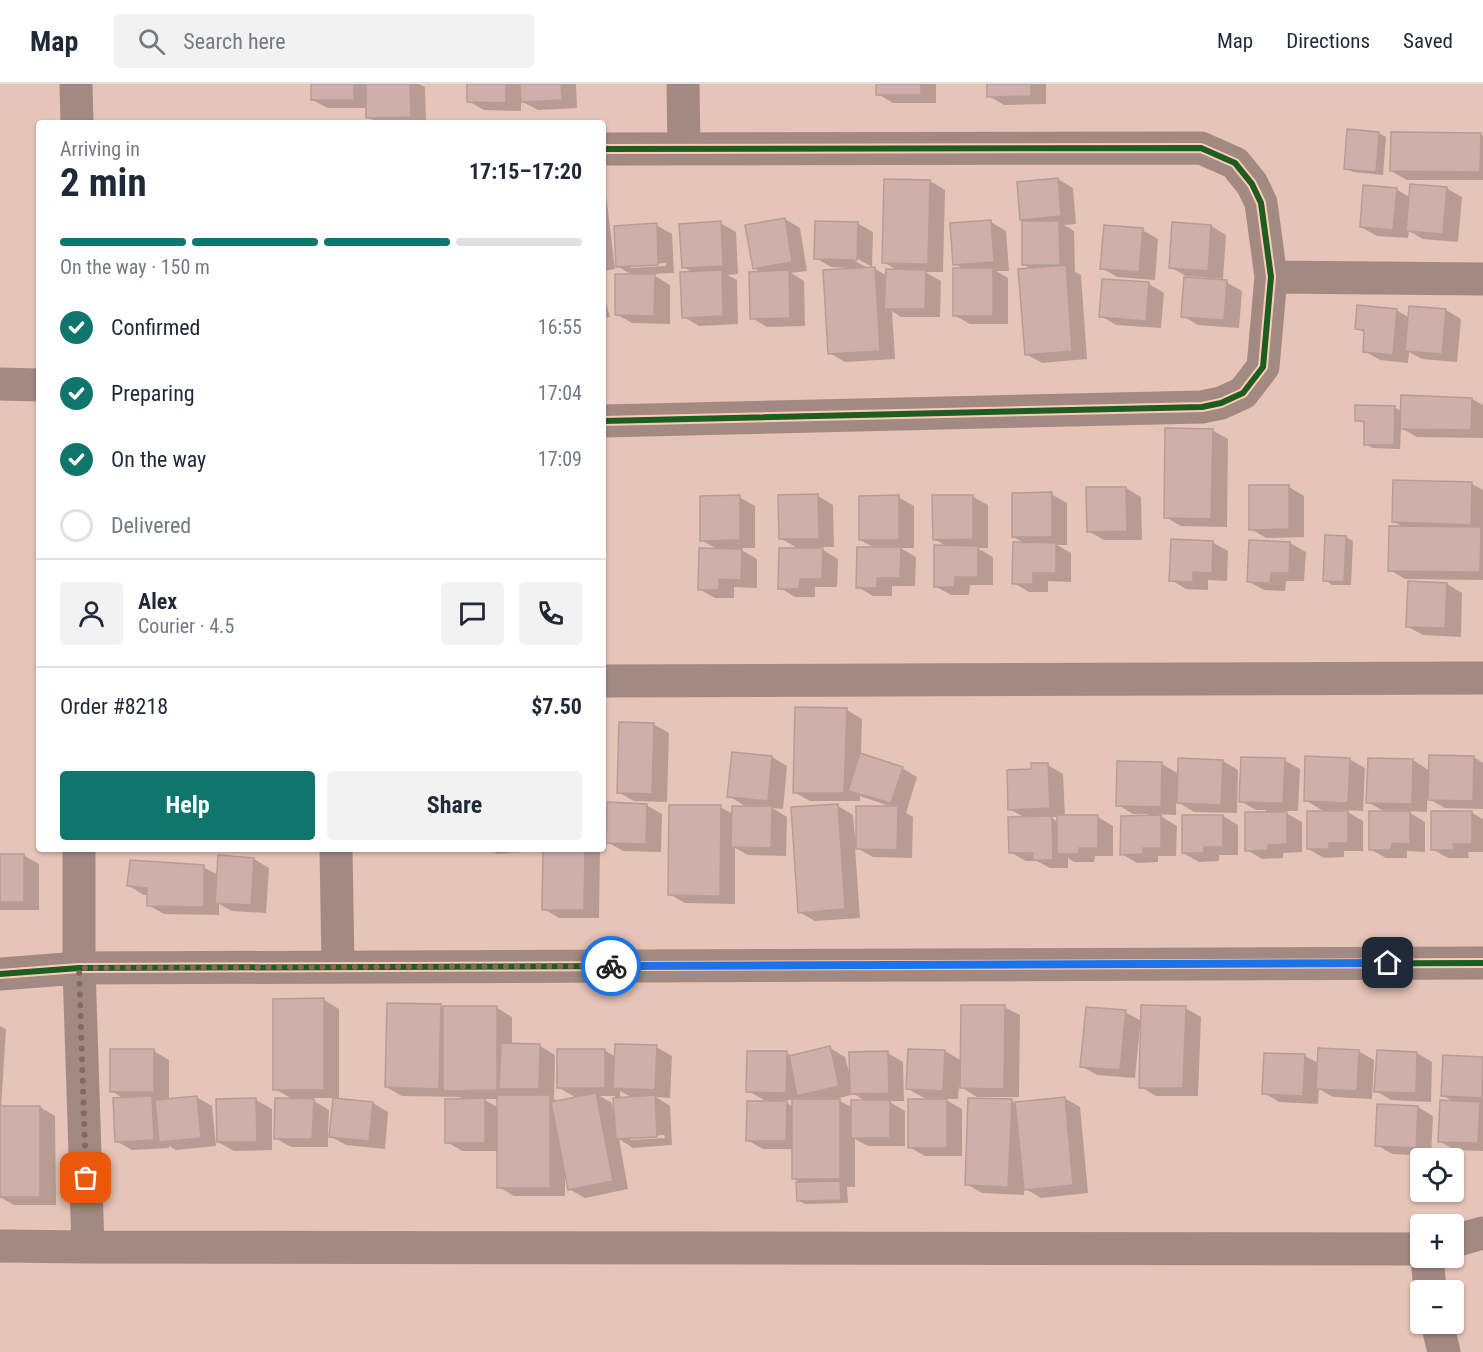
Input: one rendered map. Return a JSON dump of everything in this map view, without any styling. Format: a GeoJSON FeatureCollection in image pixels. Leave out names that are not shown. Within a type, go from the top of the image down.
{"type":"FeatureCollection","features":[{"type":"Feature","properties":{"kind":"street"},"geometry":{"type":"LineString","coordinates":[[76,84],[76,120]]}},
{"type":"Feature","properties":{"kind":"street"},"geometry":{"type":"LineString","coordinates":[[683,84],[684,149]]}},
{"type":"Feature","properties":{"kind":"street"},"geometry":{"type":"LineString","coordinates":[[606,149],[1201,148],[1235,163],[1252,184],[1261,203],[1271,277],[1263,368],[1243,393],[1221,403],[1202,407],[606,421]]}},
{"type":"Feature","properties":{"kind":"street"},"geometry":{"type":"LineString","coordinates":[[1271,277],[1483,279]]}},
{"type":"Feature","properties":{"kind":"street"},"geometry":{"type":"LineString","coordinates":[[0,384],[36,385]]}},
{"type":"Feature","properties":{"kind":"street"},"geometry":{"type":"LineString","coordinates":[[606,681],[1483,678]]}},
{"type":"Feature","properties":{"kind":"street"},"geometry":{"type":"LineString","coordinates":[[79,852],[79,968],[88,1247]]}},
{"type":"Feature","properties":{"kind":"street"},"geometry":{"type":"LineString","coordinates":[[336,852],[338,967]]}},
{"type":"Feature","properties":{"kind":"street"},"geometry":{"type":"LineString","coordinates":[[0,974],[79,968],[1483,963]]}},
{"type":"Feature","properties":{"kind":"street"},"geometry":{"type":"LineString","coordinates":[[1464,1238],[1483,1233]]}},
{"type":"Feature","properties":{"kind":"street"},"geometry":{"type":"LineString","coordinates":[[0,1246],[1410,1249]]}},
{"type":"Feature","properties":{"kind":"street"},"geometry":{"type":"LineString","coordinates":[[1440,1334],[1444,1352]]}},
{"type":"Feature","properties":{"kind":"building"},"geometry":{"type":"Polygon","coordinates":[[[311,84],[354,84],[354,100],[311,100],[311,84]]]}},
{"type":"Feature","properties":{"kind":"building"},"geometry":{"type":"Polygon","coordinates":[[[366,84],[410,84],[411,117],[366,118],[366,84]]]}},
{"type":"Feature","properties":{"kind":"building"},"geometry":{"type":"Polygon","coordinates":[[[467,84],[506,84],[506,103],[467,102],[467,84]]]}},
{"type":"Feature","properties":{"kind":"building"},"geometry":{"type":"Polygon","coordinates":[[[520,84],[561,84],[562,100],[521,102],[520,84]]]}},
{"type":"Feature","properties":{"kind":"building"},"geometry":{"type":"Polygon","coordinates":[[[876,84],[921,84],[921,95],[876,95],[876,84]]]}},
{"type":"Feature","properties":{"kind":"building"},"geometry":{"type":"Polygon","coordinates":[[[987,84],[1031,84],[1031,96],[987,97],[987,84]]]}},
{"type":"Feature","properties":{"kind":"building"},"geometry":{"type":"Polygon","coordinates":[[[1347,129],[1379,132],[1376,172],[1344,169],[1347,129]]]}},
{"type":"Feature","properties":{"kind":"building"},"geometry":{"type":"Polygon","coordinates":[[[1391,132],[1481,133],[1480,172],[1390,171],[1391,132]]]}},
{"type":"Feature","properties":{"kind":"building"},"geometry":{"type":"Polygon","coordinates":[[[1058,178],[1061,216],[1020,220],[1017,182],[1058,178]]]}},
{"type":"Feature","properties":{"kind":"building"},"geometry":{"type":"Polygon","coordinates":[[[884,179],[930,180],[928,264],[882,263],[884,179]]]}},
{"type":"Feature","properties":{"kind":"building"},"geometry":{"type":"Polygon","coordinates":[[[1410,184],[1447,187],[1443,234],[1406,231],[1410,184]]]}},
{"type":"Feature","properties":{"kind":"building"},"geometry":{"type":"Polygon","coordinates":[[[1363,185],[1397,188],[1393,230],[1360,227],[1363,185]]]}},
{"type":"Feature","properties":{"kind":"building"},"geometry":{"type":"Polygon","coordinates":[[[785,218],[792,262],[753,269],[745,225],[785,218]]]}},
{"type":"Feature","properties":{"kind":"building"},"geometry":{"type":"Polygon","coordinates":[[[991,220],[994,262],[953,265],[950,223],[991,220]]]}},
{"type":"Feature","properties":{"kind":"building"},"geometry":{"type":"Polygon","coordinates":[[[721,221],[723,266],[682,268],[679,224],[721,221]]]}},
{"type":"Feature","properties":{"kind":"building"},"geometry":{"type":"Polygon","coordinates":[[[815,221],[858,222],[857,260],[814,259],[815,221]]]}},
{"type":"Feature","properties":{"kind":"building"},"geometry":{"type":"Polygon","coordinates":[[[1022,221],[1059,221],[1060,265],[1022,265],[1022,221]]]}},
{"type":"Feature","properties":{"kind":"building"},"geometry":{"type":"Polygon","coordinates":[[[1172,222],[1211,225],[1208,271],[1169,268],[1172,222]]]}},
{"type":"Feature","properties":{"kind":"building"},"geometry":{"type":"Polygon","coordinates":[[[657,223],[658,265],[616,267],[614,226],[657,223]]]}},
{"type":"Feature","properties":{"kind":"building"},"geometry":{"type":"Polygon","coordinates":[[[1104,225],[1143,228],[1139,272],[1100,269],[1104,225]]]}},
{"type":"Feature","properties":{"kind":"building"},"geometry":{"type":"Polygon","coordinates":[[[1066,265],[1072,351],[1025,355],[1018,269],[1066,265]]]}},
{"type":"Feature","properties":{"kind":"building"},"geometry":{"type":"Polygon","coordinates":[[[875,267],[880,351],[828,354],[823,270],[875,267]]]}},
{"type":"Feature","properties":{"kind":"building"},"geometry":{"type":"Polygon","coordinates":[[[953,268],[993,268],[993,316],[953,316],[953,268]]]}},
{"type":"Feature","properties":{"kind":"building"},"geometry":{"type":"Polygon","coordinates":[[[886,269],[926,270],[925,309],[884,309],[886,269]]]}},
{"type":"Feature","properties":{"kind":"building"},"geometry":{"type":"Polygon","coordinates":[[[722,270],[723,316],[682,318],[680,272],[722,270]]]}},
{"type":"Feature","properties":{"kind":"building"},"geometry":{"type":"Polygon","coordinates":[[[789,270],[790,318],[750,319],[749,272],[789,270]]]}},
{"type":"Feature","properties":{"kind":"building"},"geometry":{"type":"Polygon","coordinates":[[[615,274],[655,274],[654,316],[615,315],[615,274]]]}},
{"type":"Feature","properties":{"kind":"building"},"geometry":{"type":"Polygon","coordinates":[[[1184,277],[1227,280],[1224,320],[1181,317],[1184,277]]]}},
{"type":"Feature","properties":{"kind":"building"},"geometry":{"type":"Polygon","coordinates":[[[1102,279],[1149,282],[1146,321],[1099,317],[1102,279]]]}},
{"type":"Feature","properties":{"kind":"building"},"geometry":{"type":"Polygon","coordinates":[[[1357,305],[1397,309],[1393,355],[1363,352],[1364,330],[1355,329],[1357,305]]]}},
{"type":"Feature","properties":{"kind":"building"},"geometry":{"type":"Polygon","coordinates":[[[1409,306],[1446,309],[1442,354],[1405,351],[1409,306]]]}},
{"type":"Feature","properties":{"kind":"building"},"geometry":{"type":"Polygon","coordinates":[[[1401,395],[1472,398],[1471,430],[1400,429],[1401,395]]]}},
{"type":"Feature","properties":{"kind":"building"},"geometry":{"type":"Polygon","coordinates":[[[1355,405],[1395,406],[1394,445],[1364,445],[1364,421],[1355,421],[1355,405]]]}},
{"type":"Feature","properties":{"kind":"building"},"geometry":{"type":"Polygon","coordinates":[[[1165,428],[1213,429],[1211,519],[1164,518],[1165,428]]]}},
{"type":"Feature","properties":{"kind":"building"},"geometry":{"type":"Polygon","coordinates":[[[1393,480],[1472,482],[1471,525],[1392,522],[1393,480]]]}},
{"type":"Feature","properties":{"kind":"building"},"geometry":{"type":"Polygon","coordinates":[[[1249,485],[1289,485],[1289,529],[1249,530],[1249,485]]]}},
{"type":"Feature","properties":{"kind":"building"},"geometry":{"type":"Polygon","coordinates":[[[1086,487],[1126,487],[1127,531],[1087,532],[1086,487]]]}},
{"type":"Feature","properties":{"kind":"building"},"geometry":{"type":"Polygon","coordinates":[[[1052,492],[1052,537],[1012,537],[1012,493],[1052,492]]]}},
{"type":"Feature","properties":{"kind":"building"},"geometry":{"type":"Polygon","coordinates":[[[818,494],[819,539],[779,539],[778,495],[818,494]]]}},
{"type":"Feature","properties":{"kind":"building"},"geometry":{"type":"Polygon","coordinates":[[[740,495],[740,540],[700,541],[700,496],[740,495]]]}},
{"type":"Feature","properties":{"kind":"building"},"geometry":{"type":"Polygon","coordinates":[[[899,495],[899,540],[859,540],[859,496],[899,495]]]}},
{"type":"Feature","properties":{"kind":"building"},"geometry":{"type":"Polygon","coordinates":[[[932,495],[973,495],[973,539],[933,540],[932,495]]]}},
{"type":"Feature","properties":{"kind":"building"},"geometry":{"type":"Polygon","coordinates":[[[1389,526],[1481,527],[1480,572],[1388,571],[1389,526]]]}},
{"type":"Feature","properties":{"kind":"building"},"geometry":{"type":"Polygon","coordinates":[[[1325,535],[1346,536],[1344,582],[1323,581],[1325,535]]]}},
{"type":"Feature","properties":{"kind":"building"},"geometry":{"type":"Polygon","coordinates":[[[1171,539],[1213,541],[1212,573],[1193,572],[1193,582],[1169,581],[1171,539]]]}},
{"type":"Feature","properties":{"kind":"building"},"geometry":{"type":"Polygon","coordinates":[[[1249,540],[1290,542],[1289,573],[1271,573],[1270,583],[1247,582],[1249,540]]]}},
{"type":"Feature","properties":{"kind":"building"},"geometry":{"type":"Polygon","coordinates":[[[1013,542],[1056,543],[1056,573],[1033,573],[1033,584],[1012,584],[1013,542]]]}},
{"type":"Feature","properties":{"kind":"building"},"geometry":{"type":"Polygon","coordinates":[[[934,545],[978,546],[978,577],[955,577],[954,587],[934,587],[934,545]]]}},
{"type":"Feature","properties":{"kind":"building"},"geometry":{"type":"Polygon","coordinates":[[[857,547],[901,547],[900,578],[877,578],[877,588],[856,588],[857,547]]]}},
{"type":"Feature","properties":{"kind":"building"},"geometry":{"type":"Polygon","coordinates":[[[699,548],[742,549],[741,580],[719,579],[719,590],[698,590],[699,548]]]}},
{"type":"Feature","properties":{"kind":"building"},"geometry":{"type":"Polygon","coordinates":[[[779,548],[823,548],[822,579],[800,579],[799,589],[778,589],[779,548]]]}},
{"type":"Feature","properties":{"kind":"building"},"geometry":{"type":"Polygon","coordinates":[[[1408,581],[1447,583],[1445,628],[1406,627],[1408,581]]]}},
{"type":"Feature","properties":{"kind":"building"},"geometry":{"type":"Polygon","coordinates":[[[795,707],[847,708],[844,793],[793,793],[795,707]]]}},
{"type":"Feature","properties":{"kind":"building"},"geometry":{"type":"Polygon","coordinates":[[[619,722],[654,723],[652,794],[617,793],[619,722]]]}},
{"type":"Feature","properties":{"kind":"building"},"geometry":{"type":"Polygon","coordinates":[[[732,752],[772,756],[768,801],[727,797],[732,752]]]}},
{"type":"Feature","properties":{"kind":"building"},"geometry":{"type":"Polygon","coordinates":[[[860,753],[903,767],[891,803],[848,791],[860,753]]]}},
{"type":"Feature","properties":{"kind":"building"},"geometry":{"type":"Polygon","coordinates":[[[1429,755],[1474,756],[1473,801],[1428,800],[1429,755]]]}},
{"type":"Feature","properties":{"kind":"building"},"geometry":{"type":"Polygon","coordinates":[[[1305,756],[1350,758],[1348,803],[1304,801],[1305,756]]]}},
{"type":"Feature","properties":{"kind":"building"},"geometry":{"type":"Polygon","coordinates":[[[1241,757],[1285,758],[1283,803],[1239,802],[1241,757]]]}},
{"type":"Feature","properties":{"kind":"building"},"geometry":{"type":"Polygon","coordinates":[[[1178,758],[1223,760],[1221,805],[1177,803],[1178,758]]]}},
{"type":"Feature","properties":{"kind":"building"},"geometry":{"type":"Polygon","coordinates":[[[1368,758],[1413,759],[1412,804],[1366,803],[1368,758]]]}},
{"type":"Feature","properties":{"kind":"building"},"geometry":{"type":"Polygon","coordinates":[[[1117,761],[1162,762],[1161,807],[1116,806],[1117,761]]]}},
{"type":"Feature","properties":{"kind":"building"},"geometry":{"type":"Polygon","coordinates":[[[1031,763],[1048,763],[1050,808],[1008,810],[1007,770],[1031,769],[1031,763]]]}},
{"type":"Feature","properties":{"kind":"building"},"geometry":{"type":"Polygon","coordinates":[[[607,802],[647,804],[646,844],[606,843],[607,802]]]}},
{"type":"Feature","properties":{"kind":"building"},"geometry":{"type":"Polygon","coordinates":[[[838,804],[845,909],[798,913],[791,807],[838,804]]]}},
{"type":"Feature","properties":{"kind":"building"},"geometry":{"type":"Polygon","coordinates":[[[669,805],[721,805],[720,896],[668,895],[669,805]]]}},
{"type":"Feature","properties":{"kind":"building"},"geometry":{"type":"Polygon","coordinates":[[[732,806],[772,806],[771,848],[731,847],[732,806]]]}},
{"type":"Feature","properties":{"kind":"building"},"geometry":{"type":"Polygon","coordinates":[[[856,806],[898,806],[897,850],[856,849],[856,806]]]}},
{"type":"Feature","properties":{"kind":"building"},"geometry":{"type":"Polygon","coordinates":[[[1307,811],[1348,811],[1348,843],[1329,843],[1329,849],[1307,849],[1307,811]]]}},
{"type":"Feature","properties":{"kind":"building"},"geometry":{"type":"Polygon","coordinates":[[[1369,811],[1410,811],[1410,844],[1392,843],[1391,850],[1369,850],[1369,811]]]}},
{"type":"Feature","properties":{"kind":"building"},"geometry":{"type":"Polygon","coordinates":[[[1431,811],[1472,811],[1472,844],[1453,844],[1454,850],[1431,850],[1431,811]]]}},
{"type":"Feature","properties":{"kind":"building"},"geometry":{"type":"Polygon","coordinates":[[[1245,812],[1287,812],[1287,844],[1268,845],[1268,850],[1245,851],[1245,812]]]}},
{"type":"Feature","properties":{"kind":"building"},"geometry":{"type":"Polygon","coordinates":[[[1057,815],[1098,815],[1098,848],[1079,848],[1079,854],[1057,854],[1057,815]]]}},
{"type":"Feature","properties":{"kind":"building"},"geometry":{"type":"Polygon","coordinates":[[[1161,815],[1161,848],[1143,848],[1143,854],[1120,855],[1121,816],[1161,815]]]}},
{"type":"Feature","properties":{"kind":"building"},"geometry":{"type":"Polygon","coordinates":[[[1182,815],[1223,815],[1223,847],[1204,847],[1204,853],[1182,853],[1182,815]]]}},
{"type":"Feature","properties":{"kind":"building"},"geometry":{"type":"Polygon","coordinates":[[[1052,816],[1053,860],[1033,860],[1033,853],[1009,853],[1008,817],[1052,816]]]}},
{"type":"Feature","properties":{"kind":"building"},"geometry":{"type":"Polygon","coordinates":[[[543,852],[585,852],[584,910],[542,910],[543,852]]]}},
{"type":"Feature","properties":{"kind":"building"},"geometry":{"type":"Polygon","coordinates":[[[0,854],[24,854],[24,902],[0,902],[0,854]]]}},
{"type":"Feature","properties":{"kind":"building"},"geometry":{"type":"Polygon","coordinates":[[[218,855],[254,858],[251,905],[215,903],[218,855]]]}},
{"type":"Feature","properties":{"kind":"building"},"geometry":{"type":"Polygon","coordinates":[[[130,860],[204,865],[204,907],[147,906],[147,888],[127,886],[130,860]]]}},
{"type":"Feature","properties":{"kind":"building"},"geometry":{"type":"Polygon","coordinates":[[[324,998],[324,1090],[273,1090],[273,999],[324,998]]]}},
{"type":"Feature","properties":{"kind":"building"},"geometry":{"type":"Polygon","coordinates":[[[387,1003],[441,1004],[439,1089],[385,1087],[387,1003]]]}},
{"type":"Feature","properties":{"kind":"building"},"geometry":{"type":"Polygon","coordinates":[[[961,1005],[1005,1005],[1004,1089],[960,1088],[961,1005]]]}},
{"type":"Feature","properties":{"kind":"building"},"geometry":{"type":"Polygon","coordinates":[[[1141,1005],[1186,1006],[1183,1088],[1139,1088],[1141,1005]]]}},
{"type":"Feature","properties":{"kind":"building"},"geometry":{"type":"Polygon","coordinates":[[[443,1006],[497,1006],[497,1090],[443,1091],[443,1006]]]}},
{"type":"Feature","properties":{"kind":"building"},"geometry":{"type":"Polygon","coordinates":[[[1086,1007],[1126,1010],[1120,1070],[1080,1067],[1086,1007]]]}},
{"type":"Feature","properties":{"kind":"building"},"geometry":{"type":"Polygon","coordinates":[[[501,1043],[540,1044],[539,1089],[499,1089],[501,1043]]]}},
{"type":"Feature","properties":{"kind":"building"},"geometry":{"type":"Polygon","coordinates":[[[615,1044],[657,1045],[655,1090],[613,1088],[615,1044]]]}},
{"type":"Feature","properties":{"kind":"building"},"geometry":{"type":"Polygon","coordinates":[[[830,1046],[839,1086],[797,1096],[789,1056],[830,1046]]]}},
{"type":"Feature","properties":{"kind":"building"},"geometry":{"type":"Polygon","coordinates":[[[1318,1048],[1359,1050],[1357,1091],[1316,1089],[1318,1048]]]}},
{"type":"Feature","properties":{"kind":"building"},"geometry":{"type":"Polygon","coordinates":[[[110,1049],[154,1049],[154,1092],[110,1092],[110,1049]]]}},
{"type":"Feature","properties":{"kind":"building"},"geometry":{"type":"Polygon","coordinates":[[[557,1049],[605,1049],[605,1088],[557,1088],[557,1049]]]}},
{"type":"Feature","properties":{"kind":"building"},"geometry":{"type":"Polygon","coordinates":[[[908,1049],[945,1050],[943,1091],[906,1089],[908,1049]]]}},
{"type":"Feature","properties":{"kind":"building"},"geometry":{"type":"Polygon","coordinates":[[[1377,1050],[1417,1052],[1416,1093],[1374,1092],[1377,1050]]]}},
{"type":"Feature","properties":{"kind":"building"},"geometry":{"type":"Polygon","coordinates":[[[747,1051],[787,1051],[786,1093],[746,1092],[747,1051]]]}},
{"type":"Feature","properties":{"kind":"building"},"geometry":{"type":"Polygon","coordinates":[[[888,1051],[889,1093],[850,1094],[849,1052],[888,1051]]]}},
{"type":"Feature","properties":{"kind":"building"},"geometry":{"type":"Polygon","coordinates":[[[1264,1053],[1305,1054],[1303,1096],[1262,1094],[1264,1053]]]}},
{"type":"Feature","properties":{"kind":"building"},"geometry":{"type":"Polygon","coordinates":[[[1443,1055],[1483,1057],[1482,1098],[1441,1096],[1443,1055]]]}},
{"type":"Feature","properties":{"kind":"building"},"geometry":{"type":"Polygon","coordinates":[[[596,1093],[613,1181],[568,1190],[551,1102],[596,1093]]]}},
{"type":"Feature","properties":{"kind":"building"},"geometry":{"type":"Polygon","coordinates":[[[497,1095],[550,1095],[550,1188],[497,1188],[497,1095]]]}},
{"type":"Feature","properties":{"kind":"building"},"geometry":{"type":"Polygon","coordinates":[[[655,1095],[657,1137],[616,1139],[613,1098],[655,1095]]]}},
{"type":"Feature","properties":{"kind":"building"},"geometry":{"type":"Polygon","coordinates":[[[152,1096],[154,1140],[115,1142],[113,1098],[152,1096]]]}},
{"type":"Feature","properties":{"kind":"building"},"geometry":{"type":"Polygon","coordinates":[[[197,1096],[201,1138],[159,1142],[155,1100],[197,1096]]]}},
{"type":"Feature","properties":{"kind":"building"},"geometry":{"type":"Polygon","coordinates":[[[1065,1097],[1073,1185],[1024,1190],[1015,1102],[1065,1097]]]}},
{"type":"Feature","properties":{"kind":"building"},"geometry":{"type":"Polygon","coordinates":[[[256,1098],[257,1142],[217,1142],[216,1099],[256,1098]]]}},
{"type":"Feature","properties":{"kind":"building"},"geometry":{"type":"Polygon","coordinates":[[[275,1098],[314,1099],[312,1139],[274,1139],[275,1098]]]}},
{"type":"Feature","properties":{"kind":"building"},"geometry":{"type":"Polygon","coordinates":[[[333,1098],[373,1102],[369,1141],[329,1137],[333,1098]]]}},
{"type":"Feature","properties":{"kind":"building"},"geometry":{"type":"Polygon","coordinates":[[[485,1098],[485,1143],[445,1143],[445,1099],[485,1098]]]}},
{"type":"Feature","properties":{"kind":"building"},"geometry":{"type":"Polygon","coordinates":[[[968,1098],[1012,1099],[1008,1187],[965,1185],[968,1098]]]}},
{"type":"Feature","properties":{"kind":"building"},"geometry":{"type":"Polygon","coordinates":[[[792,1099],[840,1099],[840,1179],[792,1179],[792,1099]]]}},
{"type":"Feature","properties":{"kind":"building"},"geometry":{"type":"Polygon","coordinates":[[[908,1099],[947,1099],[947,1148],[908,1148],[908,1099]]]}},
{"type":"Feature","properties":{"kind":"building"},"geometry":{"type":"Polygon","coordinates":[[[851,1100],[890,1100],[890,1138],[851,1138],[851,1100]]]}},
{"type":"Feature","properties":{"kind":"building"},"geometry":{"type":"Polygon","coordinates":[[[1440,1100],[1480,1102],[1478,1143],[1438,1142],[1440,1100]]]}},
{"type":"Feature","properties":{"kind":"building"},"geometry":{"type":"Polygon","coordinates":[[[747,1101],[787,1101],[786,1141],[746,1141],[747,1101]]]}},
{"type":"Feature","properties":{"kind":"building"},"geometry":{"type":"Polygon","coordinates":[[[1377,1104],[1418,1106],[1416,1148],[1375,1146],[1377,1104]]]}},
{"type":"Feature","properties":{"kind":"building"},"geometry":{"type":"Polygon","coordinates":[[[0,1106],[40,1106],[40,1197],[0,1197],[0,1106]]]}},
{"type":"Feature","properties":{"kind":"building"},"geometry":{"type":"Polygon","coordinates":[[[840,1181],[841,1200],[797,1201],[796,1182],[840,1181]]]}},
{"type":"Feature","properties":{"kind":"cycle path"},"geometry":{"type":"LineString","coordinates":[[606,149],[1201,148],[1235,163],[1252,184],[1261,203],[1271,277],[1263,367],[1243,393],[1221,403],[1202,407],[606,421]]}},
{"type":"Feature","properties":{"kind":"cycle path"},"geometry":{"type":"LineString","coordinates":[[0,974],[79,968],[1483,963]]}},
{"type":"Feature","properties":{"kind":"way so far"},"geometry":{"type":"LineString","coordinates":[[86,1178],[79,968],[611,966]]}},
{"type":"Feature","properties":{"kind":"route"},"geometry":{"type":"LineString","coordinates":[[611,966],[1388,963]]}}]}
